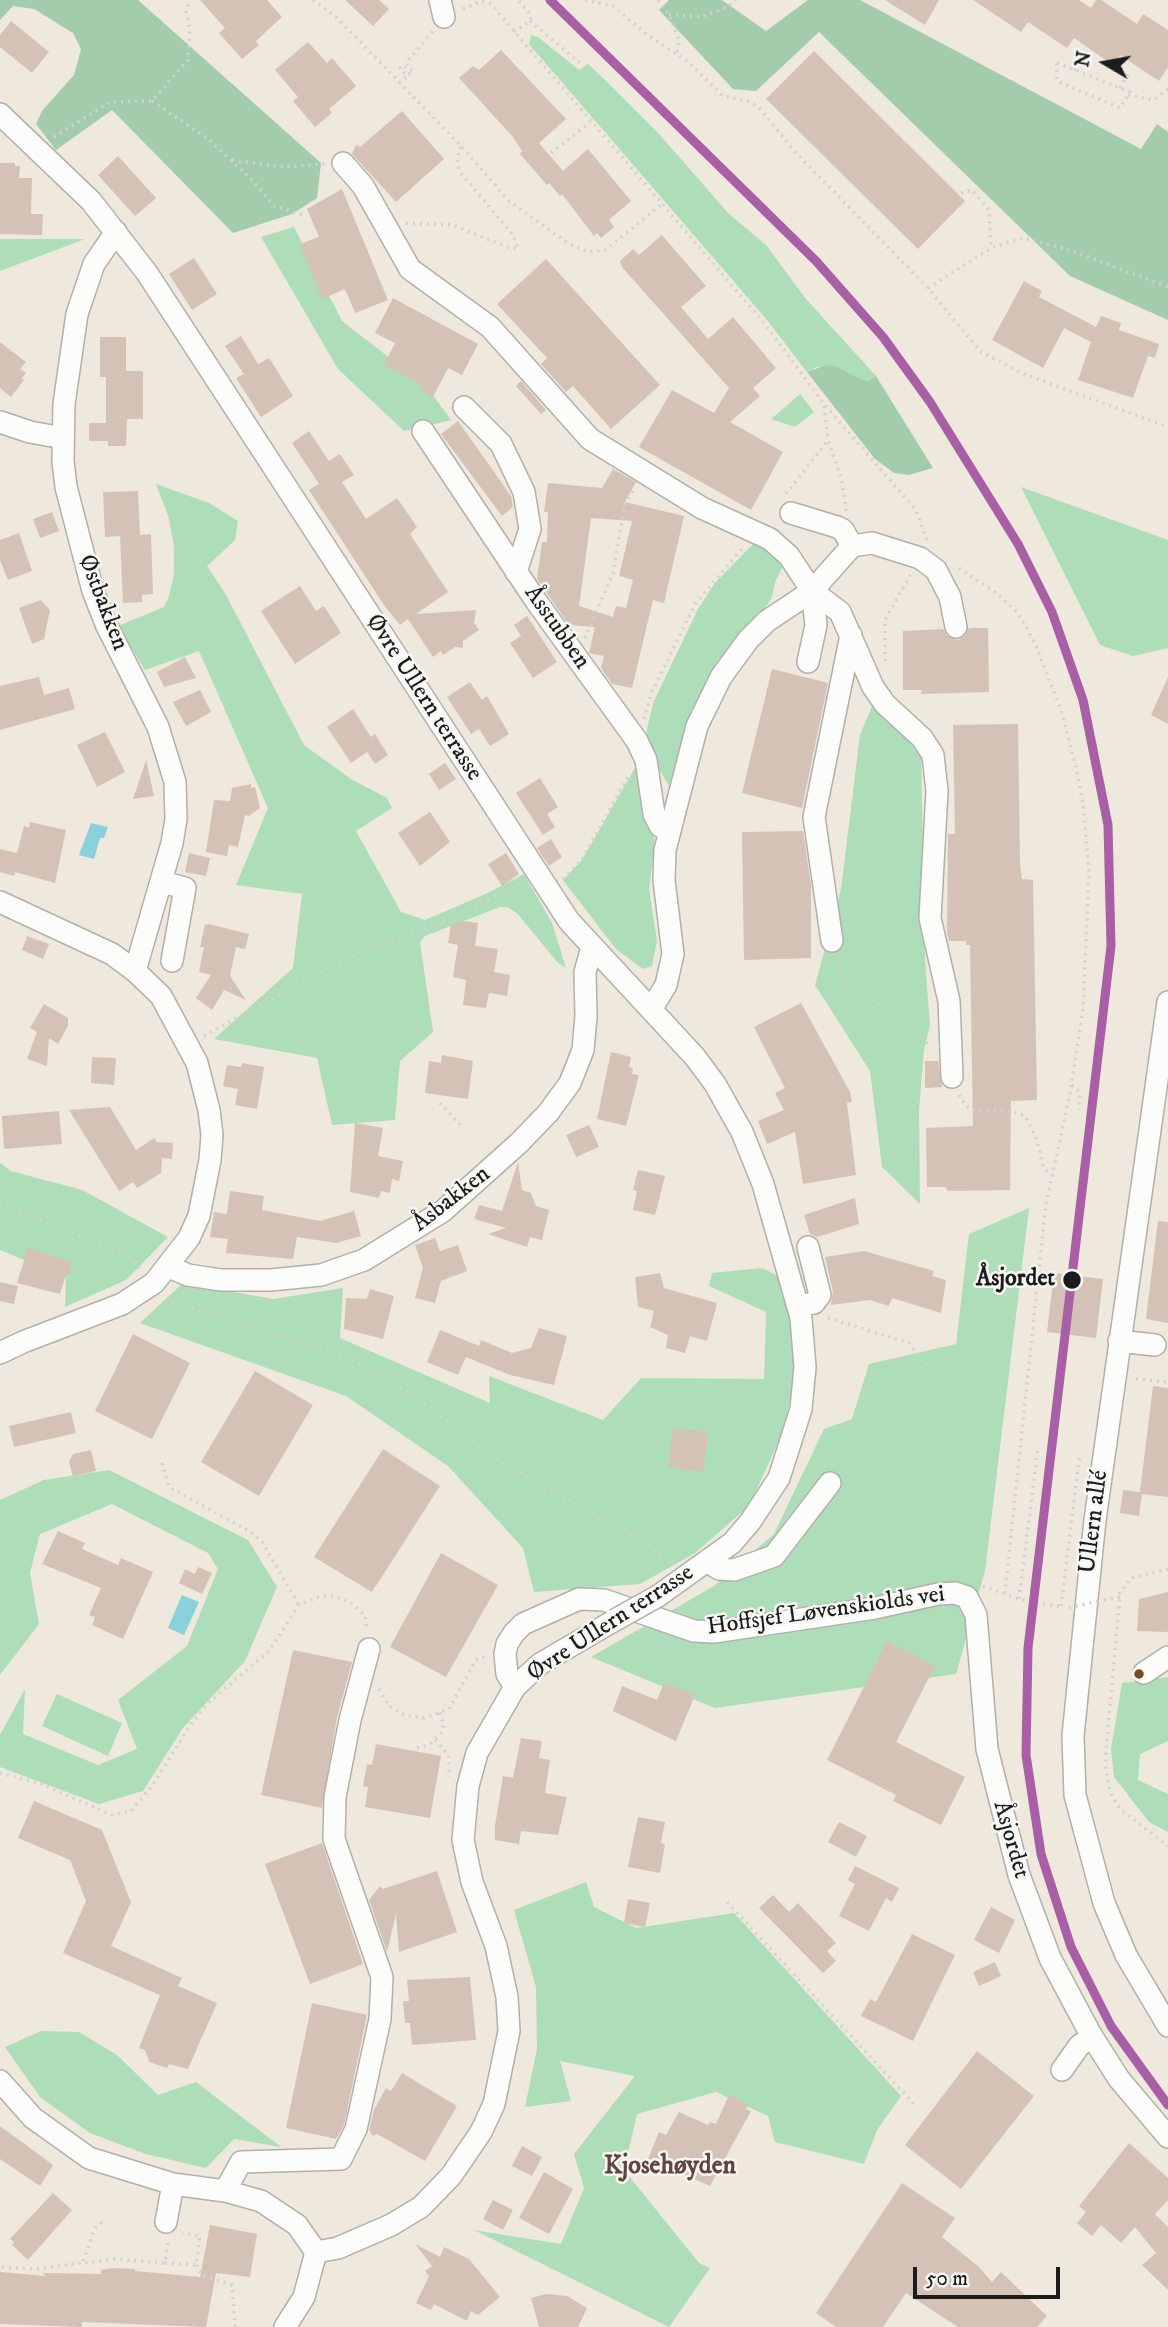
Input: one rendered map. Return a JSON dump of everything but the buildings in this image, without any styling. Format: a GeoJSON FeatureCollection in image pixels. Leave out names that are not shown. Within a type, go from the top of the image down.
{"type":"FeatureCollection","features":[{"type":"Feature","properties":{"kind":"street","name":"Øvre Ullern terrasse"},"geometry":{"type":"LineString","coordinates":[[0,114],[91,201],[185,329],[545,884],[592,947],[652,1008],[702,1066],[743,1132],[763,1184],[800,1312],[804,1385],[789,1454],[768,1499],[732,1544],[708,1562],[658,1595],[540,1664],[515,1687]]}},
{"type":"Feature","properties":{"kind":"street"},"geometry":{"type":"LineString","coordinates":[[344,163],[363,186],[410,269],[490,327],[590,439],[702,508],[757,532],[780,546],[812,591],[840,612],[873,687],[885,704],[922,738],[933,755],[937,791],[930,918],[948,993],[952,1077]]}},
{"type":"Feature","properties":{"kind":"street","name":"Østbakken"},"geometry":{"type":"LineString","coordinates":[[116,233],[94,264],[77,314],[70,349],[63,438],[66,487],[93,590],[106,624],[158,727],[175,782],[176,819],[162,882],[135,971]]}},
{"type":"Feature","properties":{"kind":"street"},"geometry":{"type":"LineString","coordinates":[[464,407],[501,444],[524,492],[530,529],[516,572]]}},
{"type":"Feature","properties":{"kind":"street"},"geometry":{"type":"LineString","coordinates":[[0,422],[30,432],[63,438]]}},
{"type":"Feature","properties":{"kind":"street","name":"Åsstubben"},"geometry":{"type":"LineString","coordinates":[[423,431],[516,572],[640,746],[648,768],[653,814],[660,826],[668,830]]}},
{"type":"Feature","properties":{"kind":"street"},"geometry":{"type":"LineString","coordinates":[[788,504],[847,538],[925,552],[945,583],[956,627]]}},
{"type":"Feature","properties":{"kind":"street"},"geometry":{"type":"LineString","coordinates":[[652,1008],[666,985],[673,954],[664,880],[668,830],[696,726],[721,677],[748,640],[767,621],[812,591],[847,538]]}},
{"type":"Feature","properties":{"kind":"street"},"geometry":{"type":"LineString","coordinates":[[808,662],[816,625],[812,591]]}},
{"type":"Feature","properties":{"kind":"street"},"geometry":{"type":"LineString","coordinates":[[832,941],[814,817],[851,635]]}},
{"type":"Feature","properties":{"kind":"street"},"geometry":{"type":"LineString","coordinates":[[162,882],[184,888],[172,961]]}},
{"type":"Feature","properties":{"kind":"street"},"geometry":{"type":"LineString","coordinates":[[0,902],[101,949],[135,971],[161,996],[190,1044],[209,1110],[211,1160],[199,1216],[189,1238],[154,1283],[122,1304],[0,1353]]}},
{"type":"Feature","properties":{"kind":"street","name":"Åsbakken"},"geometry":{"type":"LineString","coordinates":[[169,1267],[188,1275],[221,1280],[271,1280],[321,1275],[364,1260],[443,1211],[519,1143],[548,1113],[569,1083],[583,1050],[586,1016],[584,972],[592,947]]}},
{"type":"Feature","properties":{"kind":"street","name":"Ullern allé"},"geometry":{"type":"LineString","coordinates":[[1168,1002],[1119,1341],[1076,1684],[1073,1736],[1075,1796],[1104,1903],[1126,1955],[1168,2026]]}},
{"type":"Feature","properties":{"kind":"street"},"geometry":{"type":"LineString","coordinates":[[800,1312],[814,1303],[820,1295],[808,1247]]}},
{"type":"Feature","properties":{"kind":"street"},"geometry":{"type":"LineString","coordinates":[[1119,1341],[1155,1345]]}},
{"type":"Feature","properties":{"kind":"street","name":"Øvre Ullern terrasse"},"geometry":{"type":"LineString","coordinates":[[708,1562],[719,1569],[734,1570],[774,1556],[830,1483]]}},
{"type":"Feature","properties":{"kind":"street","name":"Hoffsjef Løvenskiolds vei"},"geometry":{"type":"LineString","coordinates":[[505,1654],[507,1644],[523,1624],[586,1598],[604,1600],[694,1631],[714,1632],[875,1608],[938,1594],[961,1594]]}},
{"type":"Feature","properties":{"kind":"street","name":"Åsjordet"},"geometry":{"type":"LineString","coordinates":[[961,1594],[971,1601],[976,1615],[987,1749],[1010,1848],[1050,1958],[1092,2036],[1119,2079],[1168,2137]]}},
{"type":"Feature","properties":{"kind":"street"},"geometry":{"type":"LineString","coordinates":[[225,2191],[241,2162],[341,2160],[356,2129],[380,2019],[382,1977],[334,1839],[338,1784],[350,1720],[369,1649]]}},
{"type":"Feature","properties":{"kind":"street"},"geometry":{"type":"LineString","coordinates":[[316,2252],[338,2248],[391,2225],[421,2207],[451,2176],[481,2132],[494,2104],[509,2031],[507,1997],[496,1946],[472,1882],[463,1840],[468,1786],[477,1753],[515,1687],[507,1674],[505,1654]]}},
{"type":"Feature","properties":{"kind":"street"},"geometry":{"type":"LineString","coordinates":[[1144,1673],[1168,1657]]}},
{"type":"Feature","properties":{"kind":"street"},"geometry":{"type":"LineString","coordinates":[[1062,2070],[1079,2046],[1092,2036]]}},
{"type":"Feature","properties":{"kind":"street"},"geometry":{"type":"LineString","coordinates":[[0,2081],[33,2118],[75,2150],[118,2168],[173,2184],[225,2191],[261,2201],[297,2225],[316,2252]]}},
{"type":"Feature","properties":{"kind":"street"},"geometry":{"type":"LineString","coordinates":[[168,2226],[173,2184]]}},
{"type":"Feature","properties":{"kind":"street"},"geometry":{"type":"LineString","coordinates":[[285,2327],[304,2297],[316,2252]]}},
{"type":"Feature","properties":{"kind":"path"},"geometry":{"type":"LineString","coordinates":[[152,101],[188,60],[190,31],[187,11],[190,0]]}},
{"type":"Feature","properties":{"kind":"path"},"geometry":{"type":"LineString","coordinates":[[313,0],[338,19],[461,146],[517,209],[579,249],[605,250],[661,205]]}},
{"type":"Feature","properties":{"kind":"path"},"geometry":{"type":"LineString","coordinates":[[518,0],[529,10],[530,21],[581,64]]}},
{"type":"Feature","properties":{"kind":"path"},"geometry":{"type":"LineString","coordinates":[[585,0],[612,6],[646,34],[677,54],[723,96],[751,102],[761,110],[795,152],[928,288],[971,344],[996,361],[1076,394],[1168,427]]}},
{"type":"Feature","properties":{"kind":"path"},"geometry":{"type":"LineString","coordinates":[[657,0],[669,14],[679,40],[677,54]]}},
{"type":"Feature","properties":{"kind":"path"},"geometry":{"type":"LineString","coordinates":[[669,14],[700,17],[728,7],[736,0]]}},
{"type":"Feature","properties":{"kind":"path"},"geometry":{"type":"LineString","coordinates":[[442,8],[482,1],[491,4],[765,324],[824,404],[916,510],[925,552],[884,620],[885,662]]}},
{"type":"Feature","properties":{"kind":"path"},"geometry":{"type":"LineString","coordinates":[[514,32],[530,21]]}},
{"type":"Feature","properties":{"kind":"path"},"geometry":{"type":"LineString","coordinates":[[399,83],[407,76],[400,68],[403,65],[410,75],[413,72],[406,63],[419,49]]}},
{"type":"Feature","properties":{"kind":"path"},"geometry":{"type":"LineString","coordinates":[[1074,70],[1082,58]]}},
{"type":"Feature","properties":{"kind":"path"},"geometry":{"type":"LineString","coordinates":[[1057,63],[1074,70],[1120,88],[1130,92],[1120,108],[1057,81],[1057,63]]}},
{"type":"Feature","properties":{"kind":"path"},"geometry":{"type":"LineString","coordinates":[[1120,88],[1128,74]]}},
{"type":"Feature","properties":{"kind":"path"},"geometry":{"type":"LineString","coordinates":[[1128,94],[1153,100],[1168,89]]}},
{"type":"Feature","properties":{"kind":"path"},"geometry":{"type":"LineString","coordinates":[[37,148],[110,102],[152,101],[208,139],[274,206],[303,215]]}},
{"type":"Feature","properties":{"kind":"path"},"geometry":{"type":"LineString","coordinates":[[551,153],[590,122]]}},
{"type":"Feature","properties":{"kind":"path"},"geometry":{"type":"LineString","coordinates":[[387,225],[419,222],[453,225],[507,247],[518,248],[513,235],[460,172],[457,160],[461,146]]}},
{"type":"Feature","properties":{"kind":"path"},"geometry":{"type":"LineString","coordinates":[[230,160],[284,167],[344,163]]}},
{"type":"Feature","properties":{"kind":"path"},"geometry":{"type":"LineString","coordinates":[[961,193],[972,190],[989,210],[991,248]]}},
{"type":"Feature","properties":{"kind":"path"},"geometry":{"type":"LineString","coordinates":[[928,288],[991,248],[1008,241],[1035,240],[1168,287]]}},
{"type":"Feature","properties":{"kind":"path"},"geometry":{"type":"LineString","coordinates":[[824,404],[828,439],[842,480],[847,538]]}},
{"type":"Feature","properties":{"kind":"path"},"geometry":{"type":"LineString","coordinates":[[788,504],[828,439]]}},
{"type":"Feature","properties":{"kind":"path"},"geometry":{"type":"LineString","coordinates":[[575,655],[613,573],[625,505],[639,479]]}},
{"type":"Feature","properties":{"kind":"path"},"geometry":{"type":"LineString","coordinates":[[190,1044],[354,954],[545,884],[581,861],[640,746],[651,694],[695,604],[709,584],[757,532]]}},
{"type":"Feature","properties":{"kind":"path"},"geometry":{"type":"LineString","coordinates":[[957,567],[1009,603],[1026,625],[1061,710],[1076,767],[1087,836],[1089,920],[1083,1010],[1071,1085],[1052,1174],[1029,1347],[1005,1592]]}},
{"type":"Feature","properties":{"kind":"path"},"geometry":{"type":"LineString","coordinates":[[832,941],[840,973],[849,990],[901,1016],[933,1048],[952,1051]]}},
{"type":"Feature","properties":{"kind":"path"},"geometry":{"type":"LineString","coordinates":[[952,1077],[960,1098],[970,1109],[1012,1111],[1025,1116],[1036,1137],[1044,1169],[1052,1174]]}},
{"type":"Feature","properties":{"kind":"path"},"geometry":{"type":"LineString","coordinates":[[1071,1085],[1080,1092],[1079,1110]]}},
{"type":"Feature","properties":{"kind":"path"},"geometry":{"type":"LineString","coordinates":[[440,1103],[462,1127]]}},
{"type":"Feature","properties":{"kind":"path"},"geometry":{"type":"LineString","coordinates":[[0,1206],[124,1251],[173,1302],[345,1355],[424,1403],[500,1463],[634,1536],[690,1574]]}},
{"type":"Feature","properties":{"kind":"path"},"geometry":{"type":"LineString","coordinates":[[800,1312],[819,1315],[909,1343],[922,1362],[944,1375]]}},
{"type":"Feature","properties":{"kind":"path"},"geometry":{"type":"LineString","coordinates":[[1131,1378],[1168,1382]]}},
{"type":"Feature","properties":{"kind":"path"},"geometry":{"type":"LineString","coordinates":[[1018,1599],[1038,1447]]}},
{"type":"Feature","properties":{"kind":"path"},"geometry":{"type":"LineString","coordinates":[[1061,1606],[1080,1453]]}},
{"type":"Feature","properties":{"kind":"path"},"geometry":{"type":"LineString","coordinates":[[162,1463],[169,1487],[249,1531],[262,1542],[299,1605]]}},
{"type":"Feature","properties":{"kind":"path"},"geometry":{"type":"LineString","coordinates":[[1168,1569],[1131,1578],[1120,1597],[1105,1763],[1114,1801],[1128,1818],[1168,1846]]}},
{"type":"Feature","properties":{"kind":"path","name":"Hoffsjef Løvenskiolds vei"},"geometry":{"type":"LineString","coordinates":[[961,1594],[963,1589],[971,1584],[1005,1592],[1018,1599],[1069,1608],[1120,1597]]}},
{"type":"Feature","properties":{"kind":"path"},"geometry":{"type":"LineString","coordinates":[[0,1773],[39,1783],[112,1815],[131,1811],[152,1786],[200,1713],[269,1651],[299,1605],[318,1597],[333,1596],[349,1602],[365,1615],[369,1649],[379,1688],[389,1706],[404,1715],[424,1718],[449,1709],[476,1660],[489,1655],[505,1654]]}},
{"type":"Feature","properties":{"kind":"path"},"geometry":{"type":"LineString","coordinates":[[418,1748],[435,1740],[444,1725],[439,1712]]}},
{"type":"Feature","properties":{"kind":"path"},"geometry":{"type":"LineString","coordinates":[[435,1740],[450,1755],[450,1783],[468,1786]]}},
{"type":"Feature","properties":{"kind":"path"},"geometry":{"type":"LineString","coordinates":[[727,1902],[914,2104]]}},
{"type":"Feature","properties":{"kind":"path"},"geometry":{"type":"LineString","coordinates":[[83,2261],[96,2226],[105,2220]]}},
{"type":"Feature","properties":{"kind":"path"},"geometry":{"type":"LineString","coordinates":[[165,2263],[168,2226],[200,2236],[196,2265],[201,2275],[232,2285],[235,2327]]}},
{"type":"Feature","properties":{"kind":"path"},"geometry":{"type":"LineString","coordinates":[[2,2267],[34,2269],[115,2259],[196,2265]]}},
{"type":"Feature","properties":{"kind":"green space"},"geometry":{"type":"Polygon","coordinates":[[[0,0],[138,0],[321,163],[317,198],[292,214],[233,233],[112,110],[56,150],[36,124],[42,111],[74,75],[81,49],[73,33],[34,9],[13,6],[0,20],[0,0]]]}},
{"type":"Feature","properties":{"kind":"green space"},"geometry":{"type":"Polygon","coordinates":[[[669,0],[722,0],[766,31],[808,0],[860,0],[1141,149],[1157,124],[1168,132],[1168,320],[1070,276],[819,32],[756,91],[733,89],[659,10],[669,0]]]}},
{"type":"Feature","properties":{"kind":"green space"},"geometry":{"type":"Polygon","coordinates":[[[531,35],[538,37],[579,70],[588,64],[602,77],[659,134],[729,214],[766,245],[806,299],[876,376],[868,381],[838,367],[817,367],[807,372],[767,320],[529,44],[531,35]]]}},
{"type":"Feature","properties":{"kind":"green space"},"geometry":{"type":"Polygon","coordinates":[[[294,227],[342,321],[426,386],[451,420],[404,431],[338,369],[261,237],[294,227]]]}},
{"type":"Feature","properties":{"kind":"green space"},"geometry":{"type":"Polygon","coordinates":[[[0,239],[85,239],[0,271],[0,239]]]}},
{"type":"Feature","properties":{"kind":"green space"},"geometry":{"type":"Polygon","coordinates":[[[826,365],[838,367],[868,381],[876,376],[933,468],[909,475],[894,473],[875,459],[807,372],[826,365]]]}},
{"type":"Feature","properties":{"kind":"green space"},"geometry":{"type":"Polygon","coordinates":[[[800,394],[814,412],[795,427],[771,419],[800,394]]]}},
{"type":"Feature","properties":{"kind":"green space"},"geometry":{"type":"Polygon","coordinates":[[[156,484],[209,503],[238,521],[235,540],[207,566],[225,593],[304,745],[351,779],[387,798],[392,808],[356,831],[401,912],[425,920],[524,874],[552,923],[566,968],[558,963],[517,913],[507,907],[500,907],[425,936],[420,942],[433,1032],[400,1061],[395,1120],[332,1125],[317,1058],[214,1039],[293,968],[302,894],[236,885],[268,808],[199,651],[145,670],[118,626],[164,607],[169,596],[174,574],[174,546],[168,515],[156,484]]]}},
{"type":"Feature","properties":{"kind":"green space"},"geometry":{"type":"Polygon","coordinates":[[[1021,487],[1168,540],[1168,648],[1133,656],[1100,645],[1021,487]]]}},
{"type":"Feature","properties":{"kind":"green space"},"geometry":{"type":"Polygon","coordinates":[[[760,541],[784,564],[775,582],[772,597],[764,610],[725,653],[706,682],[691,710],[669,786],[646,747],[654,701],[698,609],[715,583],[755,542],[760,541]]]}},
{"type":"Feature","properties":{"kind":"green space"},"geometry":{"type":"Polygon","coordinates":[[[875,699],[921,749],[925,960],[930,1025],[924,1049],[919,1110],[920,1204],[882,1167],[870,1071],[815,985],[841,889],[860,735],[875,699]]]}},
{"type":"Feature","properties":{"kind":"green space"},"geometry":{"type":"Polygon","coordinates":[[[639,761],[655,843],[649,889],[657,941],[652,966],[643,969],[616,949],[563,880],[582,860],[639,761]]]}},
{"type":"Feature","properties":{"kind":"green space"},"geometry":{"type":"Polygon","coordinates":[[[0,1163],[11,1171],[82,1190],[168,1237],[126,1280],[65,1307],[66,1277],[0,1250],[0,1163]]]}},
{"type":"Feature","properties":{"kind":"green space"},"geometry":{"type":"Polygon","coordinates":[[[1029,1208],[985,1571],[956,1674],[715,1708],[591,1657],[714,1586],[774,1534],[824,1429],[852,1419],[869,1364],[956,1344],[969,1234],[1029,1208]]]}},
{"type":"Feature","properties":{"kind":"green space"},"geometry":{"type":"Polygon","coordinates":[[[762,1268],[780,1277],[798,1320],[797,1371],[782,1434],[749,1506],[695,1553],[640,1584],[534,1592],[523,1548],[448,1466],[346,1396],[140,1323],[183,1283],[273,1299],[343,1288],[340,1338],[490,1403],[489,1376],[603,1420],[641,1378],[764,1379],[766,1312],[709,1286],[712,1273],[762,1268]]]}},
{"type":"Feature","properties":{"kind":"green space"},"geometry":{"type":"Polygon","coordinates":[[[109,1470],[248,1540],[277,1587],[245,1661],[183,1728],[143,1791],[99,1804],[0,1767],[0,1735],[25,1689],[23,1734],[98,1765],[137,1749],[118,1700],[187,1646],[218,1569],[208,1553],[112,1504],[40,1534],[30,1573],[39,1624],[0,1675],[0,1500],[44,1480],[109,1470]]]}},
{"type":"Feature","properties":{"kind":"green space"},"geometry":{"type":"Polygon","coordinates":[[[1168,1677],[1168,1741],[1140,1754],[1138,1780],[1168,1794],[1168,1832],[1149,1822],[1114,1777],[1111,1749],[1122,1683],[1168,1677]]]}},
{"type":"Feature","properties":{"kind":"green space"},"geometry":{"type":"Polygon","coordinates":[[[57,1694],[122,1723],[108,1756],[42,1726],[57,1694]]]}},
{"type":"Feature","properties":{"kind":"green space"},"geometry":{"type":"Polygon","coordinates":[[[586,1882],[594,1907],[636,1928],[734,1913],[901,2096],[877,2130],[864,2164],[775,2142],[768,2116],[716,2092],[637,2114],[624,2170],[699,2263],[710,2268],[669,2327],[474,2230],[561,2244],[584,2188],[574,2154],[635,2076],[560,2061],[571,2101],[525,2107],[537,2049],[536,1987],[514,1910],[586,1882]]]}},
{"type":"Feature","properties":{"kind":"green space"},"geometry":{"type":"Polygon","coordinates":[[[41,2031],[79,2032],[117,2055],[158,2095],[196,2082],[281,2147],[234,2139],[206,2168],[146,2154],[90,2133],[40,2097],[5,2047],[41,2031]]]}},
{"type":"Feature","properties":{"kind":"water"},"geometry":{"type":"Polygon","coordinates":[[[91,823],[108,827],[104,838],[100,838],[94,859],[79,855],[91,823]]]}},
{"type":"Feature","properties":{"kind":"water"},"geometry":{"type":"Polygon","coordinates":[[[182,1595],[199,1602],[184,1635],[168,1628],[182,1595]]]}},
{"type":"Feature","properties":{"kind":"transit line"},"geometry":{"type":"LineString","coordinates":[[550,0],[816,261],[883,337],[930,402],[1018,544],[1052,612],[1083,700],[1108,825],[1111,946],[1028,1648],[1026,1755],[1041,1854],[1071,1947],[1111,2026],[1168,2105]]}},
{"type":"Feature","properties":{"kind":"place","name":"Åsjordet"},"geometry":{"type":"Point","coordinates":[1072,1280]}},
{"type":"Feature","properties":{"kind":"district","name":"Kjosehøyden"},"geometry":{"type":"Point","coordinates":[670,2168]}}]}
